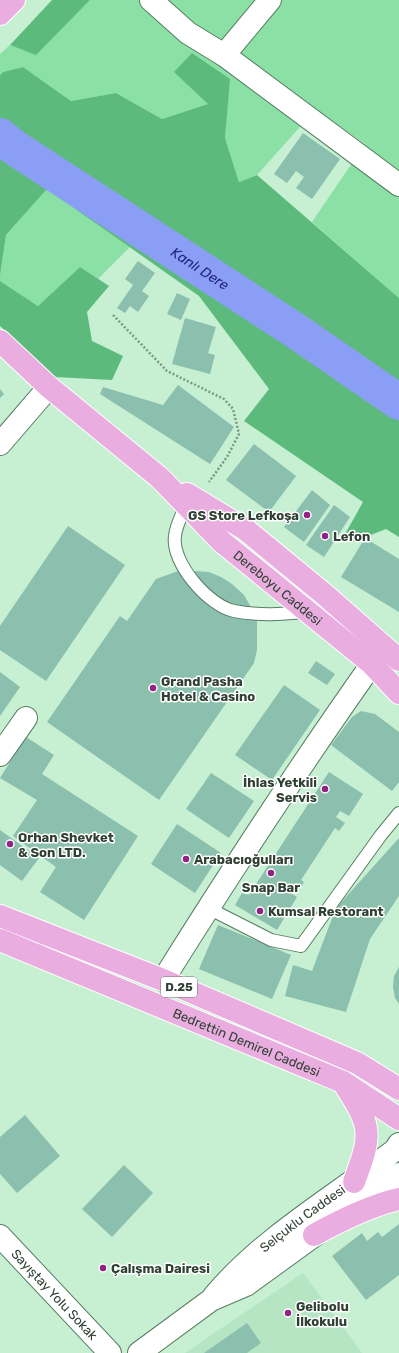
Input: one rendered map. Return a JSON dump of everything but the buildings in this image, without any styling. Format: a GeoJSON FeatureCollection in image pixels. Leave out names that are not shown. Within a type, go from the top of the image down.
{"type":"FeatureCollection","features":[{"type":"Feature","properties":{"kind":"main road"},"geometry":{"type":"LineString","coordinates":[[0,14],[14,0]]}},
{"type":"Feature","properties":{"kind":"main road","name":"Dereboyu Caddesi"},"geometry":{"type":"LineString","coordinates":[[0,341],[49,387],[160,478],[191,502],[245,529],[324,594],[399,660]]}},
{"type":"Feature","properties":{"kind":"main road","name":"Dereboyu Caddesi"},"geometry":{"type":"LineString","coordinates":[[191,502],[222,542],[372,664],[399,693]]}},
{"type":"Feature","properties":{"kind":"main road","name":"Bedrettin Demirel Caddesi"},"geometry":{"type":"LineString","coordinates":[[0,916],[163,980],[357,1063],[399,1089]]}},
{"type":"Feature","properties":{"kind":"main road","name":"Bedrettin Demirel Caddesi"},"geometry":{"type":"LineString","coordinates":[[0,940],[343,1082],[399,1119]]}},
{"type":"Feature","properties":{"kind":"main road"},"geometry":{"type":"LineString","coordinates":[[357,1063],[399,1072]]}},
{"type":"Feature","properties":{"kind":"main road"},"geometry":{"type":"LineString","coordinates":[[343,1082],[358,1106],[367,1127],[365,1150],[354,1182]]}},
{"type":"Feature","properties":{"kind":"main road"},"geometry":{"type":"LineString","coordinates":[[314,1235],[345,1218],[385,1202],[399,1199]]}},
{"type":"Feature","properties":{"kind":"street"},"geometry":{"type":"LineString","coordinates":[[150,0],[188,33],[224,55],[399,185]]}},
{"type":"Feature","properties":{"kind":"street"},"geometry":{"type":"LineString","coordinates":[[224,55],[270,0]]}},
{"type":"Feature","properties":{"kind":"street"},"geometry":{"type":"LineString","coordinates":[[0,444],[49,387]]}},
{"type":"Feature","properties":{"kind":"street"},"geometry":{"type":"LineString","coordinates":[[163,980],[208,908],[334,718],[372,664]]}},
{"type":"Feature","properties":{"kind":"street"},"geometry":{"type":"LineString","coordinates":[[0,755],[26,718]]}},
{"type":"Feature","properties":{"kind":"street","name":"Selçuklu Caddesi"},"geometry":{"type":"LineString","coordinates":[[211,1300],[230,1277],[270,1241],[354,1182],[395,1150],[399,1144]]}},
{"type":"Feature","properties":{"kind":"street","name":"Selçuklu Caddesi"},"geometry":{"type":"LineString","coordinates":[[139,1353],[211,1300],[246,1285],[399,1174]]}},
{"type":"Feature","properties":{"kind":"street","name":"Sayıştay Yolu Sokak"},"geometry":{"type":"LineString","coordinates":[[0,1236],[110,1353]]}},
{"type":"Feature","properties":{"kind":"lane"},"geometry":{"type":"LineString","coordinates":[[191,502],[175,538],[181,562],[199,589],[213,601],[233,611],[261,615],[308,612]]}},
{"type":"Feature","properties":{"kind":"lane"},"geometry":{"type":"LineString","coordinates":[[208,908],[271,940],[302,946],[381,834],[399,813]]}},
{"type":"Feature","properties":{"kind":"path"},"geometry":{"type":"LineString","coordinates":[[113,315],[167,371],[224,399],[233,409],[239,434],[227,457],[191,502]]}},
{"type":"Feature","properties":{"kind":"shaded area","name":"Gelibolu İlkokulu"},"geometry":{"type":"Polygon","coordinates":[[[303,1273],[362,1353],[185,1353],[303,1273]]]}},
{"type":"Feature","properties":{"kind":"green space"},"geometry":{"type":"Polygon","coordinates":[[[52,0],[90,0],[36,55],[10,45],[52,0]]]}},
{"type":"Feature","properties":{"kind":"green space"},"geometry":{"type":"Polygon","coordinates":[[[90,0],[399,0],[399,298],[312,222],[365,144],[316,109],[257,175],[239,182],[225,138],[226,121],[208,104],[162,119],[116,93],[71,101],[23,67],[3,72],[0,75],[0,54],[10,45],[36,54],[90,0]]]}},
{"type":"Feature","properties":{"kind":"green space"},"geometry":{"type":"Polygon","coordinates":[[[192,53],[230,79],[225,138],[239,182],[257,175],[399,298],[399,537],[386,529],[353,542],[344,536],[363,502],[244,421],[269,389],[199,296],[47,189],[6,235],[0,276],[0,75],[3,72],[23,67],[71,101],[116,93],[162,119],[208,104],[174,72],[192,53]]]}},
{"type":"Feature","properties":{"kind":"green space"},"geometry":{"type":"Polygon","coordinates":[[[47,189],[130,247],[98,279],[80,267],[38,306],[0,281],[0,276],[6,235],[47,189]]]}},
{"type":"Feature","properties":{"kind":"green space"},"geometry":{"type":"Polygon","coordinates":[[[80,267],[109,286],[87,312],[92,341],[123,356],[112,380],[55,377],[0,326],[0,281],[38,306],[80,267]]]}},
{"type":"Feature","properties":{"kind":"waterway","name":"Kanlı Dere"},"geometry":{"type":"LineString","coordinates":[[0,136],[15,148],[296,331],[399,402]]}},
{"type":"Feature","properties":{"kind":"place","name":"GS Store Lefkoşa"},"geometry":{"type":"Point","coordinates":[307,515]}},
{"type":"Feature","properties":{"kind":"place","name":"Lefon"},"geometry":{"type":"Point","coordinates":[325,536]}},
{"type":"Feature","properties":{"kind":"place","name":"Grand Pasha Hotel & Casino"},"geometry":{"type":"Point","coordinates":[153,688]}},
{"type":"Feature","properties":{"kind":"place","name":"İhlas Yetkili Servis"},"geometry":{"type":"Point","coordinates":[325,789]}},
{"type":"Feature","properties":{"kind":"place","name":"Orhan Shevket & Son LTD."},"geometry":{"type":"Point","coordinates":[10,844]}},
{"type":"Feature","properties":{"kind":"place","name":"Arabacıoğulları"},"geometry":{"type":"Point","coordinates":[186,859]}},
{"type":"Feature","properties":{"kind":"place","name":"Snap Bar"},"geometry":{"type":"Point","coordinates":[271,873]}},
{"type":"Feature","properties":{"kind":"place","name":"Kumsal Restorant"},"geometry":{"type":"Point","coordinates":[260,911]}},
{"type":"Feature","properties":{"kind":"place","name":"Çalışma Dairesi"},"geometry":{"type":"Point","coordinates":[103,1268]}},
{"type":"Feature","properties":{"kind":"place","name":"Gelibolu İlkokulu"},"geometry":{"type":"Point","coordinates":[288,1313]}}]}
